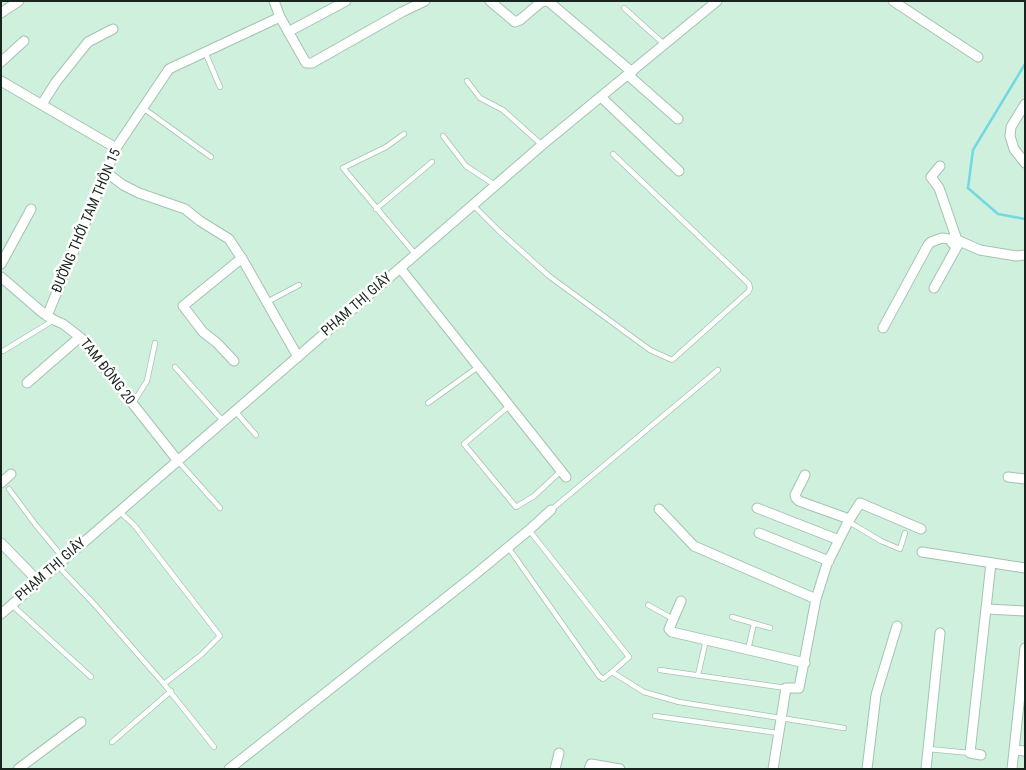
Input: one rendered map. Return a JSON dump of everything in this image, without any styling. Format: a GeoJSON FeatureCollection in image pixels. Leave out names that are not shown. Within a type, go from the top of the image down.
{"type":"FeatureCollection","features":[{"type":"Feature","properties":{"kind":"street"},"geometry":{"type":"LineString","coordinates":[[1,13],[19,1]]}},
{"type":"Feature","properties":{"kind":"street"},"geometry":{"type":"LineString","coordinates":[[274,1],[280,17],[306,63],[312,63],[402,12],[426,1]]}},
{"type":"Feature","properties":{"kind":"street"},"geometry":{"type":"LineString","coordinates":[[288,32],[346,1]]}},
{"type":"Feature","properties":{"kind":"street"},"geometry":{"type":"LineString","coordinates":[[490,1],[515,22],[541,2],[548,1],[630,73],[678,119]]}},
{"type":"Feature","properties":{"kind":"street","name":"PHẠM THỊ GIÂY"},"geometry":{"type":"LineString","coordinates":[[1,614],[495,185],[717,1]]}},
{"type":"Feature","properties":{"kind":"street"},"geometry":{"type":"LineString","coordinates":[[893,1],[978,56]]}},
{"type":"Feature","properties":{"kind":"street","name":"ĐƯỜNG THỚI TAM THÔN 15"},"geometry":{"type":"LineString","coordinates":[[50,318],[116,148],[169,69],[280,17]]}},
{"type":"Feature","properties":{"kind":"street"},"geometry":{"type":"LineString","coordinates":[[42,104],[56,82],[88,42],[113,29]]}},
{"type":"Feature","properties":{"kind":"street"},"geometry":{"type":"LineString","coordinates":[[1,62],[24,41]]}},
{"type":"Feature","properties":{"kind":"street"},"geometry":{"type":"LineString","coordinates":[[1,80],[116,148]]}},
{"type":"Feature","properties":{"kind":"street"},"geometry":{"type":"LineString","coordinates":[[600,97],[679,171]]}},
{"type":"Feature","properties":{"kind":"street"},"geometry":{"type":"LineString","coordinates":[[1025,104],[1011,127],[1010,136],[1014,149],[1025,163]]}},
{"type":"Feature","properties":{"kind":"street"},"geometry":{"type":"LineString","coordinates":[[940,166],[931,177],[939,188],[959,240],[980,250],[1016,256],[1025,255]]}},
{"type":"Feature","properties":{"kind":"street"},"geometry":{"type":"LineString","coordinates":[[106,172],[123,185],[139,193],[185,208],[200,221],[229,239],[242,258],[298,356]]}},
{"type":"Feature","properties":{"kind":"street"},"geometry":{"type":"LineString","coordinates":[[1,264],[31,209]]}},
{"type":"Feature","properties":{"kind":"street"},"geometry":{"type":"LineString","coordinates":[[883,328],[928,245],[942,238],[950,239],[953,244],[959,240]]}},
{"type":"Feature","properties":{"kind":"street"},"geometry":{"type":"LineString","coordinates":[[934,288],[959,240]]}},
{"type":"Feature","properties":{"kind":"street"},"geometry":{"type":"LineString","coordinates":[[234,361],[217,343],[202,332],[183,306],[242,258]]}},
{"type":"Feature","properties":{"kind":"street"},"geometry":{"type":"LineString","coordinates":[[400,268],[564,474]]}},
{"type":"Feature","properties":{"kind":"street","name":"TAM ĐÔNG 20"},"geometry":{"type":"LineString","coordinates":[[1,277],[50,318],[63,324],[80,337],[178,461]]}},
{"type":"Feature","properties":{"kind":"street"},"geometry":{"type":"LineString","coordinates":[[26,383],[80,337]]}},
{"type":"Feature","properties":{"kind":"street"},"geometry":{"type":"LineString","coordinates":[[5,486],[11,474]]}},
{"type":"Feature","properties":{"kind":"street"},"geometry":{"type":"LineString","coordinates":[[805,475],[795,495],[796,498],[799,501],[848,520]]}},
{"type":"Feature","properties":{"kind":"street"},"geometry":{"type":"LineString","coordinates":[[1008,477],[1025,480]]}},
{"type":"Feature","properties":{"kind":"street"},"geometry":{"type":"LineString","coordinates":[[773,769],[786,688],[799,688],[816,599],[829,561],[848,520],[860,503],[921,529]]}},
{"type":"Feature","properties":{"kind":"street"},"geometry":{"type":"LineString","coordinates":[[757,508],[839,540]]}},
{"type":"Feature","properties":{"kind":"street"},"geometry":{"type":"LineString","coordinates":[[229,769],[464,584],[551,510]]}},
{"type":"Feature","properties":{"kind":"street"},"geometry":{"type":"LineString","coordinates":[[659,510],[694,546],[816,599]]}},
{"type":"Feature","properties":{"kind":"street"},"geometry":{"type":"LineString","coordinates":[[759,533],[829,561]]}},
{"type":"Feature","properties":{"kind":"street"},"geometry":{"type":"LineString","coordinates":[[1,543],[38,581]]}},
{"type":"Feature","properties":{"kind":"street"},"geometry":{"type":"LineString","coordinates":[[922,552],[1025,568]]}},
{"type":"Feature","properties":{"kind":"street"},"geometry":{"type":"LineString","coordinates":[[981,754],[970,753],[991,563]]}},
{"type":"Feature","properties":{"kind":"street"},"geometry":{"type":"LineString","coordinates":[[681,601],[669,629],[672,632],[805,663]]}},
{"type":"Feature","properties":{"kind":"street"},"geometry":{"type":"LineString","coordinates":[[987,609],[1025,612]]}},
{"type":"Feature","properties":{"kind":"street"},"geometry":{"type":"LineString","coordinates":[[867,769],[876,695],[897,626]]}},
{"type":"Feature","properties":{"kind":"street"},"geometry":{"type":"LineString","coordinates":[[926,769],[940,633]]}},
{"type":"Feature","properties":{"kind":"street"},"geometry":{"type":"LineString","coordinates":[[1012,769],[1022,697],[1024,652]]}},
{"type":"Feature","properties":{"kind":"street"},"geometry":{"type":"LineString","coordinates":[[18,769],[81,722]]}},
{"type":"Feature","properties":{"kind":"street"},"geometry":{"type":"LineString","coordinates":[[1014,750],[1025,752]]}},
{"type":"Feature","properties":{"kind":"street"},"geometry":{"type":"LineString","coordinates":[[555,769],[559,753]]}},
{"type":"Feature","properties":{"kind":"street"},"geometry":{"type":"LineString","coordinates":[[589,769],[591,764],[620,769]]}},
{"type":"Feature","properties":{"kind":"lane"},"geometry":{"type":"LineString","coordinates":[[624,8],[664,45]]}},
{"type":"Feature","properties":{"kind":"lane"},"geometry":{"type":"LineString","coordinates":[[205,52],[220,87]]}},
{"type":"Feature","properties":{"kind":"lane"},"geometry":{"type":"LineString","coordinates":[[467,81],[480,98],[503,110],[542,145]]}},
{"type":"Feature","properties":{"kind":"lane"},"geometry":{"type":"LineString","coordinates":[[143,108],[211,158]]}},
{"type":"Feature","properties":{"kind":"lane"},"geometry":{"type":"LineString","coordinates":[[404,134],[386,147],[343,168],[416,255]]}},
{"type":"Feature","properties":{"kind":"lane"},"geometry":{"type":"LineString","coordinates":[[442,136],[466,166],[495,185]]}},
{"type":"Feature","properties":{"kind":"lane"},"geometry":{"type":"LineString","coordinates":[[473,205],[548,276],[650,350],[672,360],[748,292],[749,284],[613,154]]}},
{"type":"Feature","properties":{"kind":"lane"},"geometry":{"type":"LineString","coordinates":[[376,209],[432,162]]}},
{"type":"Feature","properties":{"kind":"lane"},"geometry":{"type":"LineString","coordinates":[[267,302],[299,285]]}},
{"type":"Feature","properties":{"kind":"lane"},"geometry":{"type":"LineString","coordinates":[[3,351],[50,318]]}},
{"type":"Feature","properties":{"kind":"lane"},"geometry":{"type":"LineString","coordinates":[[132,404],[147,381],[155,343]]}},
{"type":"Feature","properties":{"kind":"lane"},"geometry":{"type":"LineString","coordinates":[[175,367],[223,421]]}},
{"type":"Feature","properties":{"kind":"lane"},"geometry":{"type":"LineString","coordinates":[[428,403],[478,367]]}},
{"type":"Feature","properties":{"kind":"lane"},"geometry":{"type":"LineString","coordinates":[[551,510],[718,370]]}},
{"type":"Feature","properties":{"kind":"lane"},"geometry":{"type":"LineString","coordinates":[[510,406],[464,444],[516,507],[564,474]]}},
{"type":"Feature","properties":{"kind":"lane"},"geometry":{"type":"LineString","coordinates":[[235,411],[256,436]]}},
{"type":"Feature","properties":{"kind":"lane"},"geometry":{"type":"LineString","coordinates":[[178,461],[220,508]]}},
{"type":"Feature","properties":{"kind":"lane"},"geometry":{"type":"LineString","coordinates":[[5,486],[95,605],[171,691],[214,746]]}},
{"type":"Feature","properties":{"kind":"lane"},"geometry":{"type":"LineString","coordinates":[[119,510],[134,525],[220,636],[164,684]]}},
{"type":"Feature","properties":{"kind":"lane"},"geometry":{"type":"LineString","coordinates":[[848,520],[881,541],[900,549],[906,533]]}},
{"type":"Feature","properties":{"kind":"lane"},"geometry":{"type":"LineString","coordinates":[[508,547],[603,679],[628,657],[529,530]]}},
{"type":"Feature","properties":{"kind":"lane"},"geometry":{"type":"LineString","coordinates":[[12,605],[91,677]]}},
{"type":"Feature","properties":{"kind":"lane"},"geometry":{"type":"LineString","coordinates":[[648,605],[673,619]]}},
{"type":"Feature","properties":{"kind":"lane"},"geometry":{"type":"LineString","coordinates":[[732,617],[770,628]]}},
{"type":"Feature","properties":{"kind":"lane"},"geometry":{"type":"LineString","coordinates":[[748,650],[754,623]]}},
{"type":"Feature","properties":{"kind":"lane"},"geometry":{"type":"LineString","coordinates":[[698,675],[706,640]]}},
{"type":"Feature","properties":{"kind":"lane"},"geometry":{"type":"LineString","coordinates":[[660,670],[786,688]]}},
{"type":"Feature","properties":{"kind":"lane"},"geometry":{"type":"LineString","coordinates":[[612,672],[644,692],[679,702],[844,728]]}},
{"type":"Feature","properties":{"kind":"lane"},"geometry":{"type":"LineString","coordinates":[[112,742],[171,691]]}},
{"type":"Feature","properties":{"kind":"lane"},"geometry":{"type":"LineString","coordinates":[[655,716],[778,733]]}},
{"type":"Feature","properties":{"kind":"lane"},"geometry":{"type":"LineString","coordinates":[[928,749],[970,753]]}},
{"type":"Feature","properties":{"kind":"waterway"},"geometry":{"type":"LineString","coordinates":[[1025,64],[973,150],[968,188],[998,214],[1025,219]]}}]}
